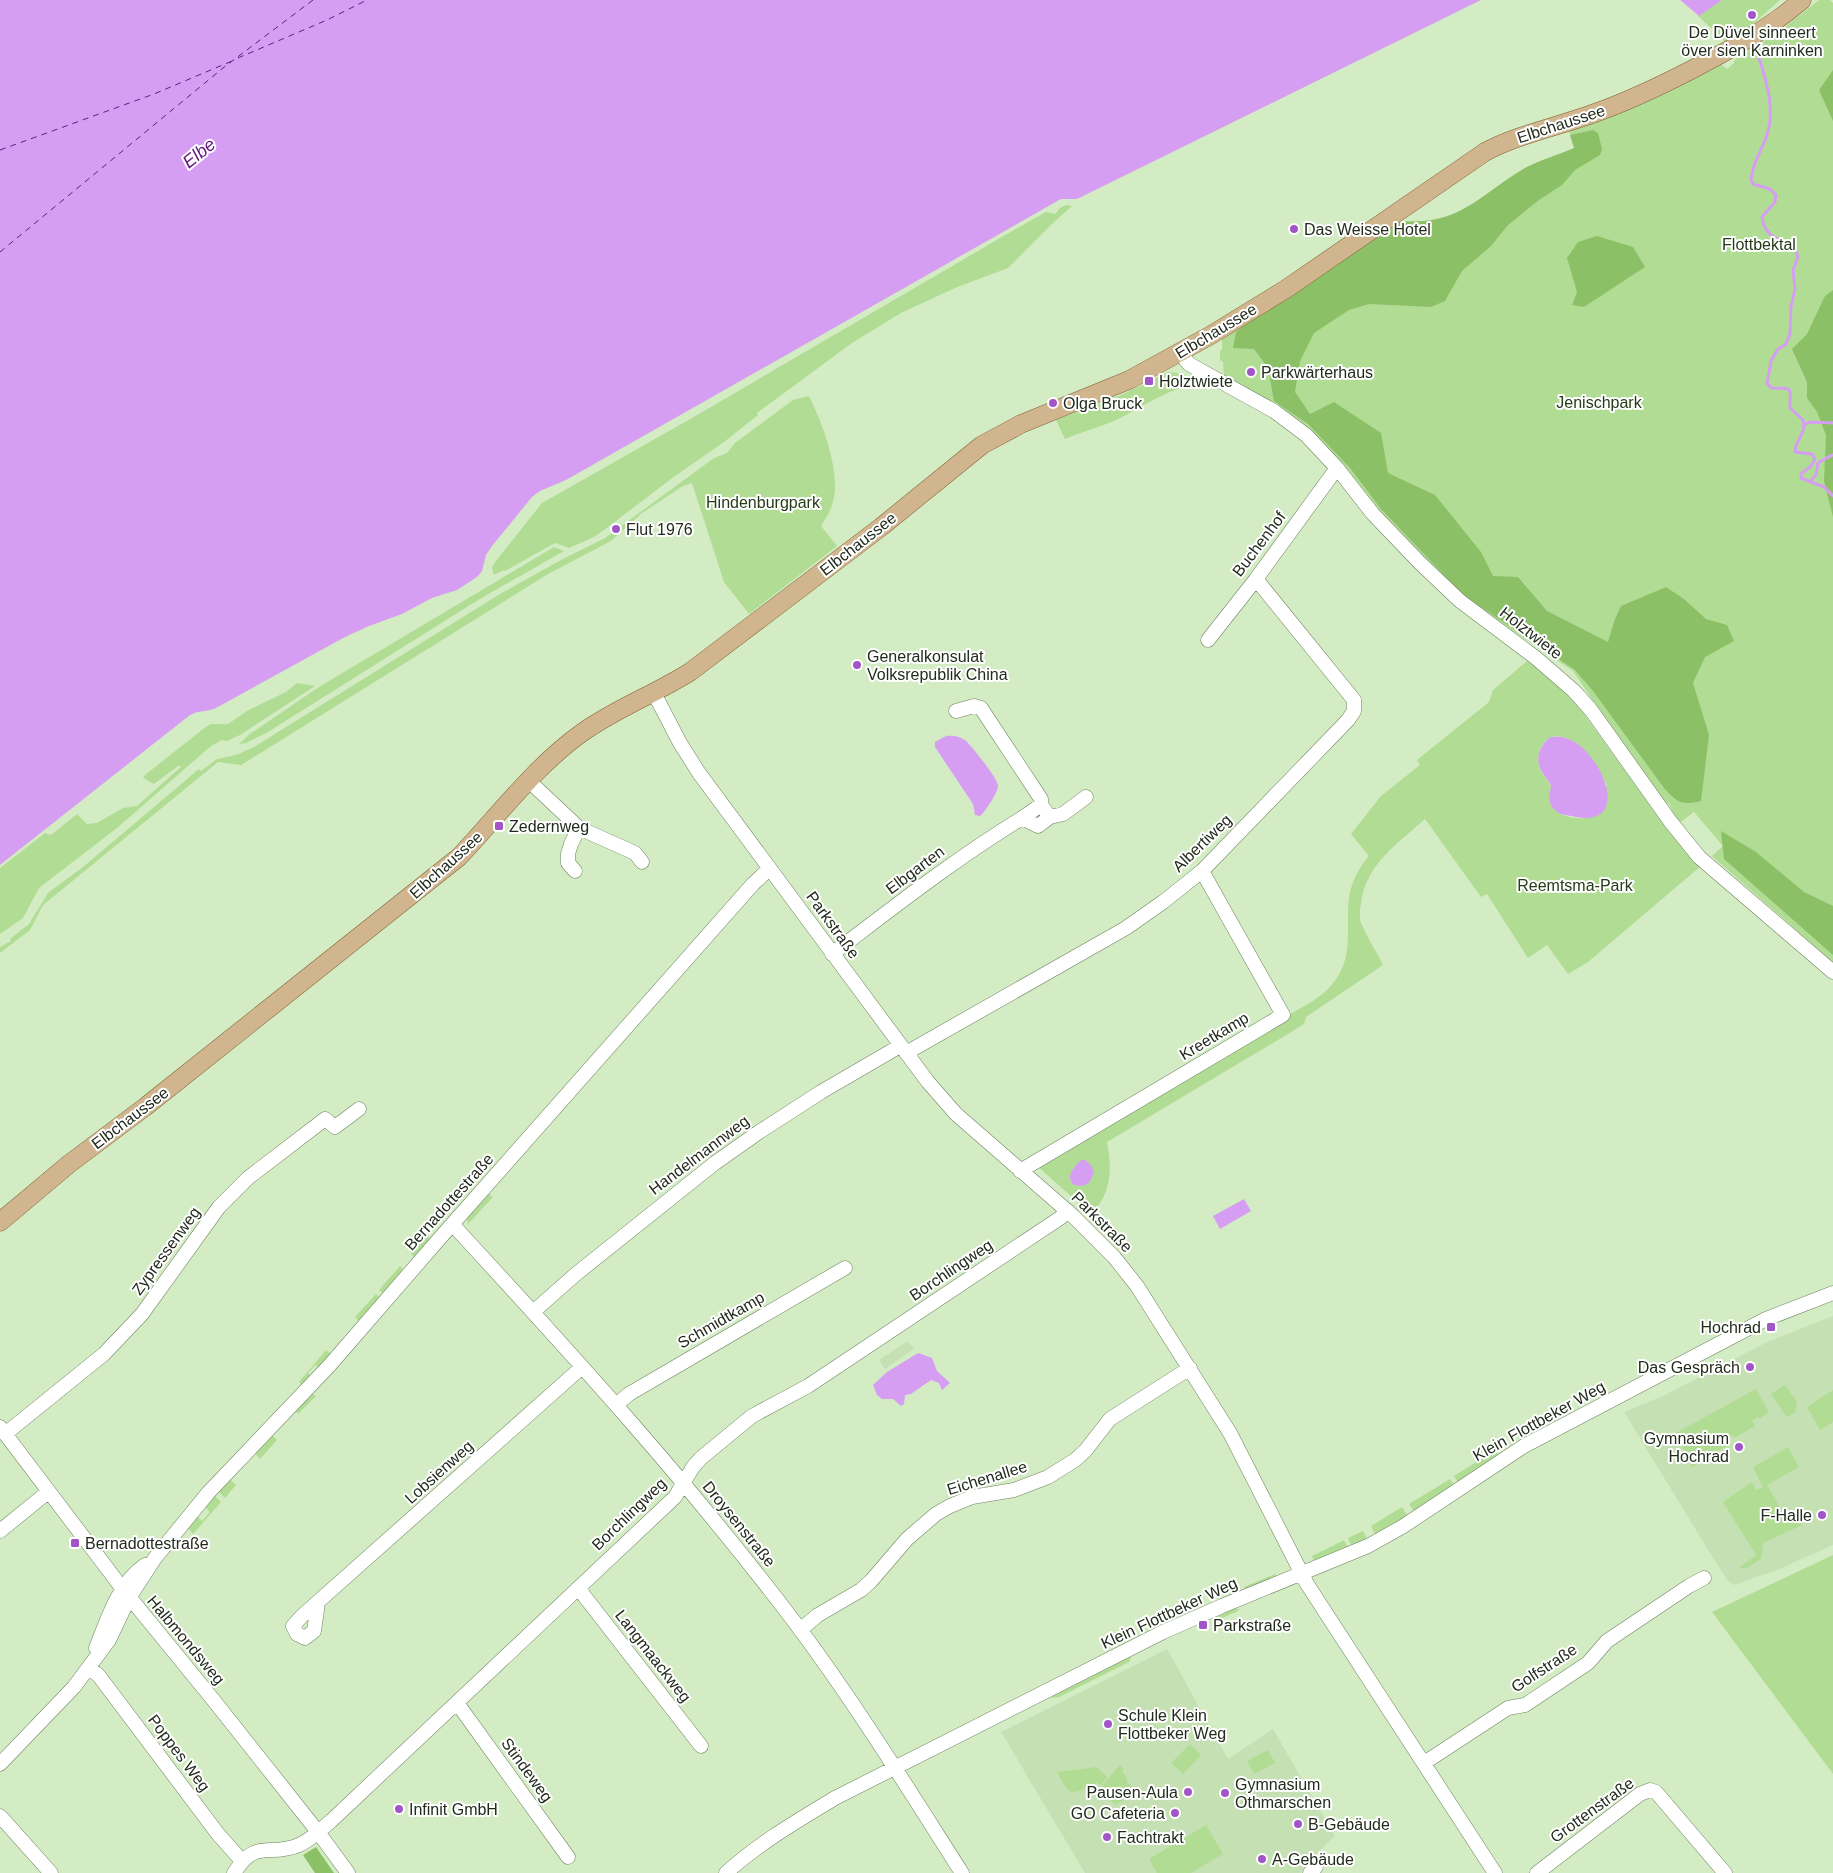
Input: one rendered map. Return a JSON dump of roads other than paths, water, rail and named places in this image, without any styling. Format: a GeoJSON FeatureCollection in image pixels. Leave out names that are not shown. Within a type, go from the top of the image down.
{"type":"FeatureCollection","features":[{"type":"Feature","properties":{"kind":"main road","name":"Elbchaussee"},"geometry":{"type":"LineString","coordinates":[[0,1222],[69,1164],[153,1101],[459,857],[529,781],[564,747],[583,732],[618,710],[654,693],[690,672],[881,527],[982,445],[1021,424],[1129,380],[1180,353],[1286,289],[1485,152],[1510,140],[1590,115],[1641,95],[1744,42],[1802,0]]}},
{"type":"Feature","properties":{"kind":"street","name":"Holztwiete"},"geometry":{"type":"LineString","coordinates":[[1180,353],[1189,364],[1280,416],[1306,435],[1337,468],[1373,514],[1420,564],[1460,601],[1536,658],[1574,691],[1591,710],[1670,821],[1699,857],[1833,972]]}},
{"type":"Feature","properties":{"kind":"street","name":"Buchenhof"},"geometry":{"type":"LineString","coordinates":[[1208,640],[1256,579],[1337,468]]}},
{"type":"Feature","properties":{"kind":"street","name":"Albertiweg"},"geometry":{"type":"LineString","coordinates":[[903,1049],[1126,928],[1163,902],[1202,870],[1348,720],[1354,710],[1354,700],[1256,579]]}},
{"type":"Feature","properties":{"kind":"street","name":"Parkstraße"},"geometry":{"type":"LineString","coordinates":[[654,693],[688,756],[928,1082],[956,1114],[1068,1211],[1114,1257],[1137,1286],[1230,1433],[1302,1574],[1495,1873]]}},
{"type":"Feature","properties":{"kind":"street"},"geometry":{"type":"LineString","coordinates":[[956,711],[974,706],[981,708],[1042,798],[1041,805],[1050,818]]}},
{"type":"Feature","properties":{"kind":"street"},"geometry":{"type":"LineString","coordinates":[[529,781],[579,828],[635,853],[642,862]]}},
{"type":"Feature","properties":{"kind":"street"},"geometry":{"type":"LineString","coordinates":[[1022,818],[1038,826],[1050,818],[1064,814],[1086,797]]}},
{"type":"Feature","properties":{"kind":"street","name":"Elbgarten"},"geometry":{"type":"LineString","coordinates":[[832,954],[922,885],[1041,805]]}},
{"type":"Feature","properties":{"kind":"street"},"geometry":{"type":"LineString","coordinates":[[575,871],[568,863],[568,854],[579,828]]}},
{"type":"Feature","properties":{"kind":"street","name":"Bernadottestraße"},"geometry":{"type":"LineString","coordinates":[[0,1764],[74,1687],[89,1667],[108,1618],[126,1593],[139,1569],[155,1558],[208,1493],[330,1366],[753,884],[770,869]]}},
{"type":"Feature","properties":{"kind":"street","name":"Kreetkamp"},"geometry":{"type":"LineString","coordinates":[[1020,1171],[1283,1015],[1202,870]]}},
{"type":"Feature","properties":{"kind":"street","name":"Handelmannweg"},"geometry":{"type":"LineString","coordinates":[[533,1312],[576,1274],[715,1163],[813,1097],[903,1049]]}},
{"type":"Feature","properties":{"kind":"street","name":"Zypressenweg"},"geometry":{"type":"LineString","coordinates":[[3,1430],[104,1354],[142,1314],[219,1207],[248,1178],[325,1119],[335,1127],[359,1109]]}},
{"type":"Feature","properties":{"kind":"street","name":"Borchlingweg"},"geometry":{"type":"LineString","coordinates":[[242,1860],[254,1852],[300,1845],[318,1832],[675,1497],[685,1484],[693,1467],[752,1416],[808,1386],[1068,1211]]}},
{"type":"Feature","properties":{"kind":"street","name":"Droysenstraße"},"geometry":{"type":"LineString","coordinates":[[453,1224],[617,1404],[685,1484],[800,1630],[895,1768],[962,1873]]}},
{"type":"Feature","properties":{"kind":"street","name":"Schmidtkamp"},"geometry":{"type":"LineString","coordinates":[[617,1404],[629,1394],[845,1268]]}},
{"type":"Feature","properties":{"kind":"street","name":"Klein Flottbeker Weg"},"geometry":{"type":"LineString","coordinates":[[726,1873],[761,1844],[835,1798],[1163,1632],[1387,1536],[1524,1446],[1766,1319],[1833,1293]]}},
{"type":"Feature","properties":{"kind":"street","name":"Lobsienweg"},"geometry":{"type":"LineString","coordinates":[[318,1603],[582,1367]]}},
{"type":"Feature","properties":{"kind":"street","name":"Eichenallee"},"geometry":{"type":"LineString","coordinates":[[800,1630],[818,1615],[861,1590],[907,1539],[936,1514],[972,1497],[1014,1490],[1048,1476],[1085,1452],[1110,1419],[1190,1368]]}},
{"type":"Feature","properties":{"kind":"street","name":"Halbmondsweg"},"geometry":{"type":"LineString","coordinates":[[3,1430],[126,1593],[215,1702],[348,1873]]}},
{"type":"Feature","properties":{"kind":"street"},"geometry":{"type":"LineString","coordinates":[[0,1530],[48,1492]]}},
{"type":"Feature","properties":{"kind":"street","name":"Golfstraße"},"geometry":{"type":"LineString","coordinates":[[1424,1763],[1508,1708],[1525,1705],[1588,1662],[1607,1641],[1704,1578]]}},
{"type":"Feature","properties":{"kind":"street","name":"Langmaackweg"},"geometry":{"type":"LineString","coordinates":[[578,1588],[701,1746]]}},
{"type":"Feature","properties":{"kind":"street","name":"Poppes Weg"},"geometry":{"type":"LineString","coordinates":[[89,1667],[99,1676],[218,1834],[242,1860]]}},
{"type":"Feature","properties":{"kind":"street","name":"Stindeweg"},"geometry":{"type":"LineString","coordinates":[[457,1703],[568,1857]]}},
{"type":"Feature","properties":{"kind":"street","name":"Grottenstraße"},"geometry":{"type":"LineString","coordinates":[[1537,1873],[1640,1794],[1650,1790],[1656,1792],[1725,1873]]}},
{"type":"Feature","properties":{"kind":"street"},"geometry":{"type":"LineString","coordinates":[[0,1816],[51,1873]]}},
{"type":"Feature","properties":{"kind":"street"},"geometry":{"type":"LineString","coordinates":[[234,1873],[242,1860]]}},
{"type":"Feature","properties":{"kind":"water","name":"Elbe"},"geometry":{"type":"Polygon","coordinates":[[[0,0],[1481,0],[1077,199],[1061,199],[566,480],[540,491],[532,497],[492,546],[486,555],[482,571],[471,581],[457,590],[432,598],[402,614],[345,637],[216,708],[190,715],[0,865],[0,0]]]}},
{"type":"Feature","properties":{"kind":"water"},"geometry":{"type":"Polygon","coordinates":[[[1680,0],[1722,0],[1699,16],[1680,0]]]}},
{"type":"Feature","properties":{"kind":"water"},"geometry":{"type":"Polygon","coordinates":[[[946,736],[956,736],[965,740],[997,781],[998,788],[980,816],[975,815],[973,804],[935,747],[935,742],[946,736]]]}},
{"type":"Feature","properties":{"kind":"water"},"geometry":{"type":"Polygon","coordinates":[[[1551,737],[1562,737],[1578,744],[1598,767],[1607,790],[1607,800],[1605,809],[1598,815],[1587,818],[1565,815],[1557,812],[1551,805],[1549,798],[1551,786],[1541,771],[1538,757],[1540,749],[1551,737]]]}},
{"type":"Feature","properties":{"kind":"water"},"geometry":{"type":"Polygon","coordinates":[[[1081,1160],[1085,1160],[1091,1165],[1094,1173],[1089,1183],[1077,1186],[1072,1183],[1070,1175],[1081,1160]]]}},
{"type":"Feature","properties":{"kind":"water"},"geometry":{"type":"Polygon","coordinates":[[[1244,1199],[1251,1211],[1220,1229],[1213,1216],[1244,1199]]]}},
{"type":"Feature","properties":{"kind":"water"},"geometry":{"type":"Polygon","coordinates":[[[918,1353],[932,1358],[937,1371],[950,1383],[942,1390],[939,1383],[931,1380],[911,1394],[905,1395],[904,1404],[901,1406],[893,1399],[882,1399],[877,1395],[873,1385],[887,1372],[918,1353]]]}},
{"type":"Feature","properties":{"kind":"waterway"},"geometry":{"type":"LineString","coordinates":[[1759,58],[1767,87],[1770,116],[1767,135],[1755,163],[1751,180],[1753,184],[1770,189],[1776,195],[1775,202],[1762,217],[1763,223],[1769,233],[1794,247],[1798,257],[1793,270],[1795,289],[1791,307],[1790,334],[1786,344],[1778,349],[1771,361],[1767,384],[1772,388],[1790,390],[1790,408],[1803,420],[1804,425],[1795,452],[1812,454],[1815,459],[1811,466],[1801,474],[1801,478],[1824,487],[1833,496]]}},
{"type":"Feature","properties":{"kind":"waterway"},"geometry":{"type":"LineString","coordinates":[[1805,424],[1811,422],[1833,423]]}},
{"type":"Feature","properties":{"kind":"waterway"},"geometry":{"type":"LineString","coordinates":[[1811,481],[1816,474],[1818,463],[1833,455]]}},
{"type":"Feature","properties":{"kind":"place","name":"De Düvel sinneert över sien Karninken"},"geometry":{"type":"Point","coordinates":[1752,15]}},
{"type":"Feature","properties":{"kind":"place","name":"Das Weisse Hotel"},"geometry":{"type":"Point","coordinates":[1294,229]}},
{"type":"Feature","properties":{"kind":"place","name":"Parkwärterhaus"},"geometry":{"type":"Point","coordinates":[1251,372]}},
{"type":"Feature","properties":{"kind":"place","name":"Holztwiete"},"geometry":{"type":"Point","coordinates":[1149,381]}},
{"type":"Feature","properties":{"kind":"place","name":"Olga Bruck"},"geometry":{"type":"Point","coordinates":[1053,403]}},
{"type":"Feature","properties":{"kind":"place","name":"Flut 1976"},"geometry":{"type":"Point","coordinates":[616,529]}},
{"type":"Feature","properties":{"kind":"place","name":"Generalkonsulat Volksrepublik China"},"geometry":{"type":"Point","coordinates":[857,665]}},
{"type":"Feature","properties":{"kind":"place","name":"Zedernweg"},"geometry":{"type":"Point","coordinates":[499,826]}},
{"type":"Feature","properties":{"kind":"place","name":"Hochrad"},"geometry":{"type":"Point","coordinates":[1771,1327]}},
{"type":"Feature","properties":{"kind":"place","name":"Das Gespräch"},"geometry":{"type":"Point","coordinates":[1750,1367]}},
{"type":"Feature","properties":{"kind":"place","name":"Gymnasium Hochrad"},"geometry":{"type":"Point","coordinates":[1739,1447]}},
{"type":"Feature","properties":{"kind":"place","name":"F-Halle"},"geometry":{"type":"Point","coordinates":[1822,1515]}},
{"type":"Feature","properties":{"kind":"place","name":"Bernadottestraße"},"geometry":{"type":"Point","coordinates":[75,1543]}},
{"type":"Feature","properties":{"kind":"place","name":"Parkstraße"},"geometry":{"type":"Point","coordinates":[1203,1625]}},
{"type":"Feature","properties":{"kind":"place","name":"Schule Klein Flottbeker Weg"},"geometry":{"type":"Point","coordinates":[1108,1724]}},
{"type":"Feature","properties":{"kind":"place","name":"Pausen-Aula"},"geometry":{"type":"Point","coordinates":[1188,1792]}},
{"type":"Feature","properties":{"kind":"place","name":"Gymnasium Othmarschen"},"geometry":{"type":"Point","coordinates":[1225,1793]}},
{"type":"Feature","properties":{"kind":"place","name":"Infinit GmbH"},"geometry":{"type":"Point","coordinates":[399,1809]}},
{"type":"Feature","properties":{"kind":"place","name":"GO Cafeteria"},"geometry":{"type":"Point","coordinates":[1175,1813]}},
{"type":"Feature","properties":{"kind":"place","name":"B-Gebäude"},"geometry":{"type":"Point","coordinates":[1298,1824]}},
{"type":"Feature","properties":{"kind":"place","name":"Fachtrakt"},"geometry":{"type":"Point","coordinates":[1107,1837]}},
{"type":"Feature","properties":{"kind":"place","name":"A-Gebäude"},"geometry":{"type":"Point","coordinates":[1262,1859]}},
{"type":"Feature","properties":{"kind":"park label","name":"Flottbektal"},"geometry":{"type":"Point","coordinates":[1759,244]}},
{"type":"Feature","properties":{"kind":"park label","name":"Jenischpark"},"geometry":{"type":"Point","coordinates":[1599,402]}},
{"type":"Feature","properties":{"kind":"park label","name":"Hindenburgpark"},"geometry":{"type":"Point","coordinates":[763,502]}},
{"type":"Feature","properties":{"kind":"park label","name":"Reemtsma-Park"},"geometry":{"type":"Point","coordinates":[1575,885]}}]}
